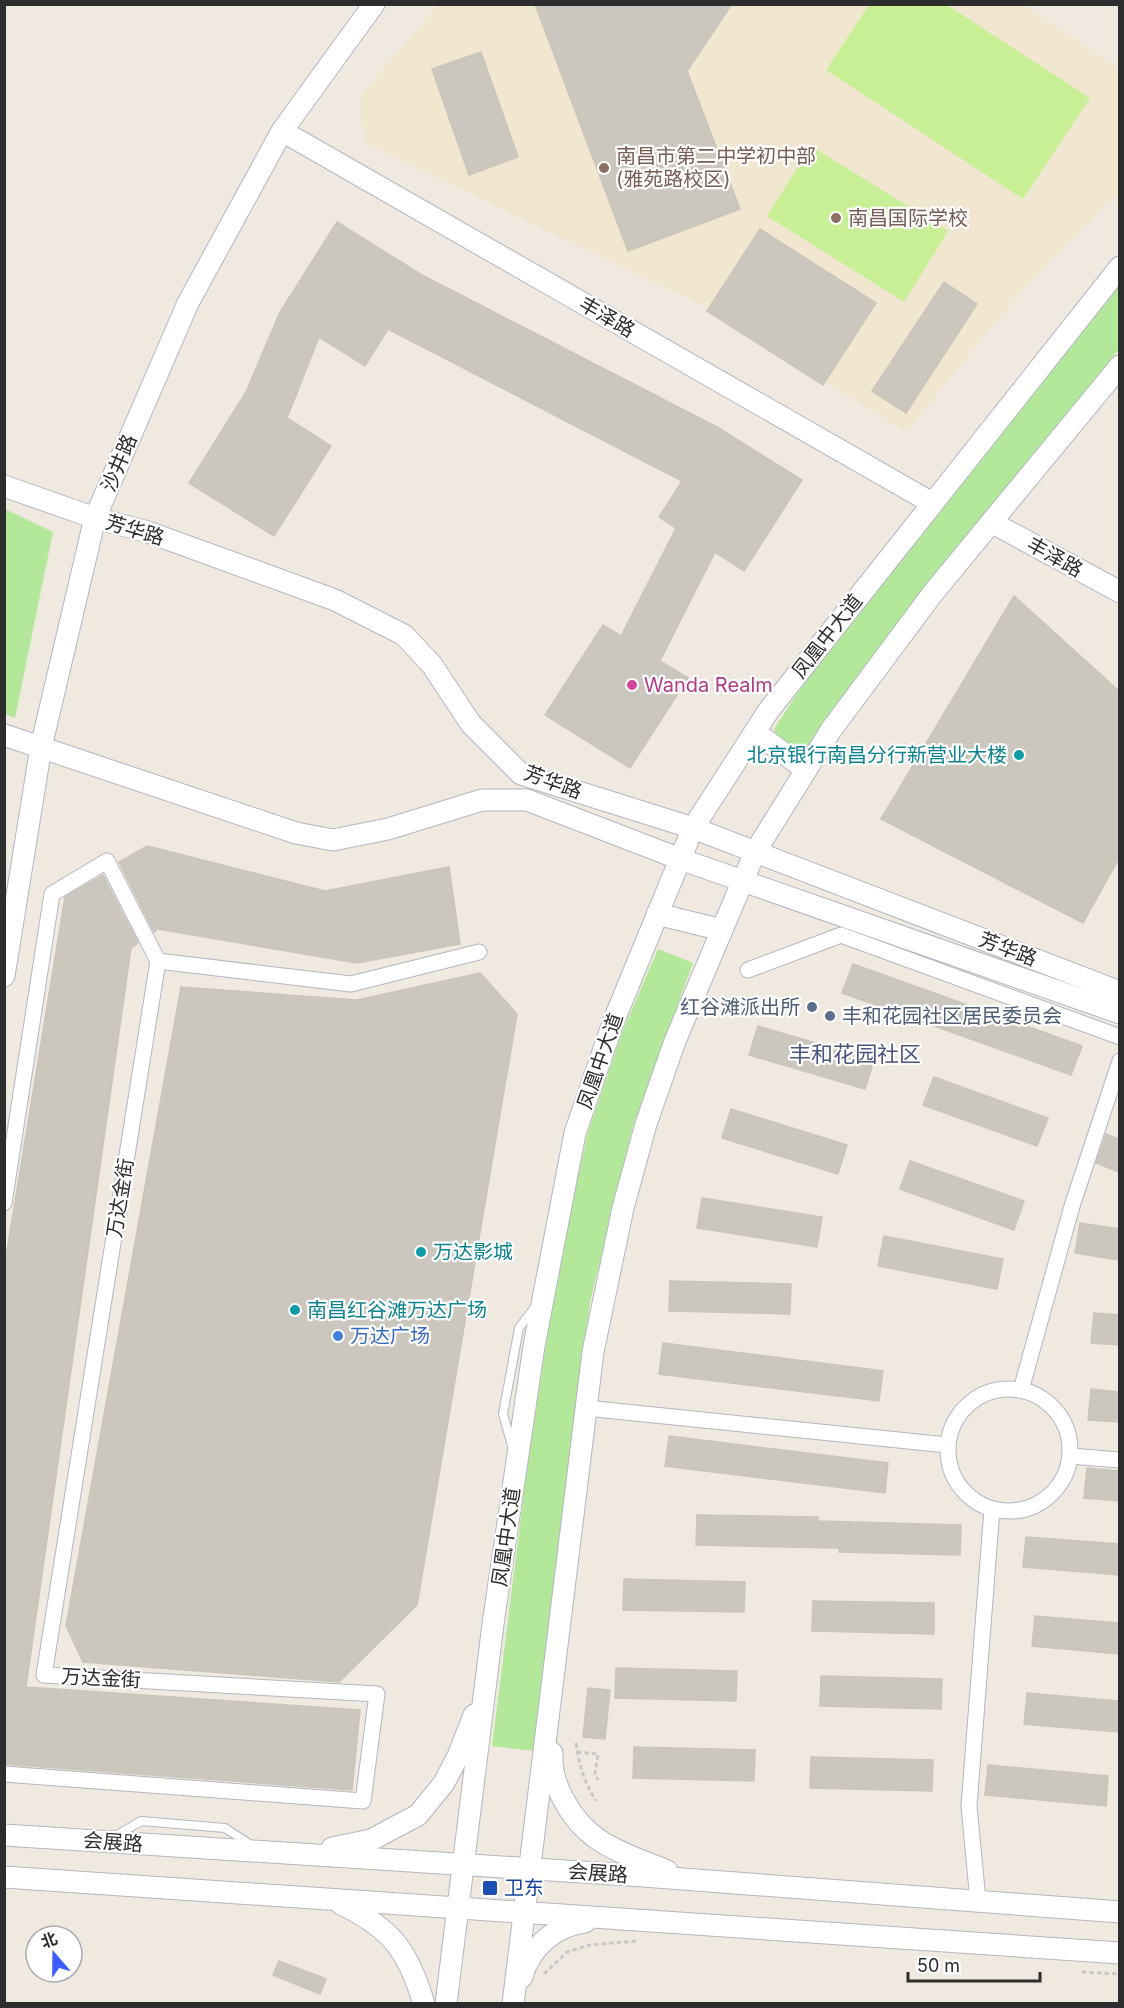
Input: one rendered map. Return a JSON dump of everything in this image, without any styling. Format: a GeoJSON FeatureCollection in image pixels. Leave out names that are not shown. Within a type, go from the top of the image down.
{"type":"FeatureCollection","features":[{"type":"Feature","properties":{"kind":"main road","name":"沙井路"},"geometry":{"type":"LineString","coordinates":[[4,976],[41,747],[95,518],[188,303],[282,131],[374,4]]}},
{"type":"Feature","properties":{"kind":"main road","name":"丰泽路"},"geometry":{"type":"LineString","coordinates":[[282,131],[933,503]]}},
{"type":"Feature","properties":{"kind":"main road","name":"凤凰中大道"},"geometry":{"type":"LineString","coordinates":[[446,2004],[486,1683],[543,1297],[575,1133],[614,1020],[693,828],[769,710],[1119,267]]}},
{"type":"Feature","properties":{"kind":"main road"},"geometry":{"type":"LineString","coordinates":[[514,2004],[592,1352],[623,1208],[646,1124],[675,1041],[755,852],[831,730],[926,602],[1119,366]]}},
{"type":"Feature","properties":{"kind":"main road","name":"芳华路"},"geometry":{"type":"LineString","coordinates":[[4,486],[95,518],[148,532],[335,600],[404,635],[432,665],[471,724],[521,774],[693,828],[1119,992]]}},
{"type":"Feature","properties":{"kind":"main road","name":"丰泽路"},"geometry":{"type":"LineString","coordinates":[[991,522],[1119,592]]}},
{"type":"Feature","properties":{"kind":"main road"},"geometry":{"type":"LineString","coordinates":[[755,732],[806,770]]}},
{"type":"Feature","properties":{"kind":"main road","name":"芳华路"},"geometry":{"type":"LineString","coordinates":[[4,735],[296,833],[333,840],[388,829],[482,800],[527,800],[680,859],[1119,1012]]}},
{"type":"Feature","properties":{"kind":"main road"},"geometry":{"type":"LineString","coordinates":[[657,914],[722,930]]}},
{"type":"Feature","properties":{"kind":"main road"},"geometry":{"type":"LineString","coordinates":[[557,1647],[552,1764],[558,1789],[574,1819],[592,1836],[608,1846],[684,1879]]}},
{"type":"Feature","properties":{"kind":"main road"},"geometry":{"type":"LineString","coordinates":[[294,1853],[326,1850],[371,1840],[418,1815],[444,1782],[458,1756],[486,1683]]}},
{"type":"Feature","properties":{"kind":"main road","name":"会展路"},"geometry":{"type":"LineString","coordinates":[[4,1835],[531,1868],[1119,1912]]}},
{"type":"Feature","properties":{"kind":"main road"},"geometry":{"type":"LineString","coordinates":[[4,1877],[525,1912],[635,1930]]}},
{"type":"Feature","properties":{"kind":"main road"},"geometry":{"type":"LineString","coordinates":[[329,1899],[366,1916],[382,1928],[398,1946],[416,1976],[424,2004]]}},
{"type":"Feature","properties":{"kind":"main road"},"geometry":{"type":"LineString","coordinates":[[514,2004],[524,1971],[534,1952],[550,1934],[581,1922],[635,1930],[1119,1953]]}},
{"type":"Feature","properties":{"kind":"street"},"geometry":{"type":"LineString","coordinates":[[4,1203],[52,894],[107,861],[158,962],[351,984],[479,952]]}},
{"type":"Feature","properties":{"kind":"street"},"geometry":{"type":"LineString","coordinates":[[748,970],[841,935],[1119,1037]]}},
{"type":"Feature","properties":{"kind":"street","name":"万达金街"},"geometry":{"type":"LineString","coordinates":[[4,1774],[363,1802],[377,1694],[44,1675],[158,962]]}},
{"type":"Feature","properties":{"kind":"street"},"geometry":{"type":"LineString","coordinates":[[1021,1390],[1072,1206],[1119,1061]]}},
{"type":"Feature","properties":{"kind":"street"},"geometry":{"type":"LineString","coordinates":[[1000,1389],[1021,1390],[1038,1396],[1052,1407],[1063,1421],[1069,1438],[1070,1456],[1064,1476],[1051,1494],[1043,1500],[1034,1506],[1013,1511],[992,1509],[976,1502],[963,1491],[954,1478],[948,1462],[947,1445],[953,1425],[964,1408],[981,1396],[1000,1389]]}},
{"type":"Feature","properties":{"kind":"street"},"geometry":{"type":"LineString","coordinates":[[586,1408],[947,1445]]}},
{"type":"Feature","properties":{"kind":"street"},"geometry":{"type":"LineString","coordinates":[[1070,1456],[1119,1460]]}},
{"type":"Feature","properties":{"kind":"street"},"geometry":{"type":"LineString","coordinates":[[978,1901],[969,1806],[992,1509]]}},
{"type":"Feature","properties":{"kind":"path"},"geometry":{"type":"LineString","coordinates":[[576,1743],[585,1784],[596,1801]]}},
{"type":"Feature","properties":{"kind":"path"},"geometry":{"type":"LineString","coordinates":[[577,1752],[598,1754],[595,1773],[598,1780]]}},
{"type":"Feature","properties":{"kind":"path"},"geometry":{"type":"LineString","coordinates":[[539,1978],[567,1952],[635,1930]]}},
{"type":"Feature","properties":{"kind":"path"},"geometry":{"type":"LineString","coordinates":[[1072,1971],[1119,1974]]}},
{"type":"Feature","properties":{"kind":"shaded area","name":"南昌市第二中学初中部 (雅苑路校区)"},"geometry":{"type":"Polygon","coordinates":[[[438,5],[1025,5],[1119,68],[1119,192],[1021,292],[906,432],[701,305],[367,144],[361,121],[361,95],[438,5]]]}},
{"type":"Feature","properties":{"kind":"green space"},"geometry":{"type":"Polygon","coordinates":[[[869,5],[947,5],[1090,98],[1023,199],[826,70],[869,5]]]}},
{"type":"Feature","properties":{"kind":"green space"},"geometry":{"type":"Polygon","coordinates":[[[811,146],[948,231],[904,302],[767,216],[811,146]]]}},
{"type":"Feature","properties":{"kind":"green space"},"geometry":{"type":"Polygon","coordinates":[[[1119,286],[1119,349],[852,684],[812,747],[800,752],[776,736],[774,729],[827,648],[1119,286]]]}},
{"type":"Feature","properties":{"kind":"green space"},"geometry":{"type":"Polygon","coordinates":[[[5,509],[53,532],[15,718],[5,714],[5,509]]]}},
{"type":"Feature","properties":{"kind":"green space"},"geometry":{"type":"Polygon","coordinates":[[[658,949],[693,963],[633,1126],[590,1302],[534,1751],[492,1746],[527,1469],[557,1270],[588,1132],[623,1030],[658,949]]]}},
{"type":"Feature","properties":{"kind":"building"},"geometry":{"type":"Polygon","coordinates":[[[535,4],[732,4],[687,71],[740,209],[628,251],[535,4]]]}},
{"type":"Feature","properties":{"kind":"building"},"geometry":{"type":"Polygon","coordinates":[[[481,52],[518,157],[469,175],[432,69],[481,52]]]}},
{"type":"Feature","properties":{"kind":"building"},"geometry":{"type":"Polygon","coordinates":[[[337,222],[422,275],[717,427],[802,480],[744,571],[715,552],[660,661],[688,678],[630,768],[545,715],[603,625],[621,636],[676,528],[659,517],[682,481],[388,329],[365,366],[319,337],[287,418],[331,446],[274,536],[189,483],[246,392],[280,312],[337,222]]]}},
{"type":"Feature","properties":{"kind":"building"},"geometry":{"type":"Polygon","coordinates":[[[760,229],[876,303],[823,385],[707,311],[760,229]]]}},
{"type":"Feature","properties":{"kind":"building"},"geometry":{"type":"Polygon","coordinates":[[[944,282],[977,304],[906,413],[872,391],[944,282]]]}},
{"type":"Feature","properties":{"kind":"building","name":"北京银行南昌分行新营业大楼"},"geometry":{"type":"Polygon","coordinates":[[[1014,596],[1119,691],[1119,858],[1083,923],[881,819],[1014,596]]]}},
{"type":"Feature","properties":{"kind":"building"},"geometry":{"type":"Polygon","coordinates":[[[147,846],[325,891],[449,867],[460,944],[357,963],[158,929],[154,932],[119,862],[147,846]]]}},
{"type":"Feature","properties":{"kind":"building"},"geometry":{"type":"Polygon","coordinates":[[[103,875],[138,943],[131,948],[26,1687],[360,1710],[352,1790],[4,1764],[4,1269],[65,897],[103,875]]]}},
{"type":"Feature","properties":{"kind":"building"},"geometry":{"type":"Polygon","coordinates":[[[853,964],[1082,1046],[1071,1075],[842,993],[853,964]]]}},
{"type":"Feature","properties":{"kind":"building","name":"南昌红谷滩万达广场"},"geometry":{"type":"Polygon","coordinates":[[[480,973],[517,1014],[417,1605],[339,1682],[83,1662],[66,1626],[181,987],[357,1000],[480,973]]]}},
{"type":"Feature","properties":{"kind":"building"},"geometry":{"type":"Polygon","coordinates":[[[758,1026],[874,1060],[865,1089],[749,1055],[758,1026]]]}},
{"type":"Feature","properties":{"kind":"building"},"geometry":{"type":"Polygon","coordinates":[[[934,1077],[1048,1118],[1037,1146],[923,1105],[934,1077]]]}},
{"type":"Feature","properties":{"kind":"building"},"geometry":{"type":"Polygon","coordinates":[[[731,1109],[847,1145],[838,1174],[722,1138],[731,1109]]]}},
{"type":"Feature","properties":{"kind":"building"},"geometry":{"type":"Polygon","coordinates":[[[1106,1134],[1119,1139],[1119,1172],[1096,1163],[1106,1134]]]}},
{"type":"Feature","properties":{"kind":"building"},"geometry":{"type":"Polygon","coordinates":[[[910,1161],[1024,1201],[1014,1230],[900,1189],[910,1161]]]}},
{"type":"Feature","properties":{"kind":"building"},"geometry":{"type":"Polygon","coordinates":[[[702,1198],[822,1217],[817,1247],[697,1228],[702,1198]]]}},
{"type":"Feature","properties":{"kind":"building"},"geometry":{"type":"Polygon","coordinates":[[[1080,1223],[1119,1229],[1119,1260],[1075,1253],[1080,1223]]]}},
{"type":"Feature","properties":{"kind":"building"},"geometry":{"type":"Polygon","coordinates":[[[884,1236],[1003,1259],[997,1289],[878,1266],[884,1236]]]}},
{"type":"Feature","properties":{"kind":"building"},"geometry":{"type":"Polygon","coordinates":[[[670,1281],[791,1284],[790,1314],[669,1311],[670,1281]]]}},
{"type":"Feature","properties":{"kind":"building"},"geometry":{"type":"Polygon","coordinates":[[[1094,1313],[1119,1315],[1119,1345],[1091,1343],[1094,1313]]]}},
{"type":"Feature","properties":{"kind":"building"},"geometry":{"type":"Polygon","coordinates":[[[663,1343],[883,1371],[879,1401],[659,1374],[663,1343]]]}},
{"type":"Feature","properties":{"kind":"building"},"geometry":{"type":"Polygon","coordinates":[[[1091,1389],[1119,1392],[1119,1422],[1088,1420],[1091,1389]]]}},
{"type":"Feature","properties":{"kind":"building"},"geometry":{"type":"Polygon","coordinates":[[[669,1436],[888,1463],[885,1493],[665,1466],[669,1436]]]}},
{"type":"Feature","properties":{"kind":"building"},"geometry":{"type":"Polygon","coordinates":[[[1087,1468],[1119,1471],[1119,1501],[1084,1498],[1087,1468]]]}},
{"type":"Feature","properties":{"kind":"building"},"geometry":{"type":"Polygon","coordinates":[[[697,1515],[818,1517],[818,1521],[961,1525],[960,1555],[839,1552],[839,1548],[696,1545],[697,1515]]]}},
{"type":"Feature","properties":{"kind":"building"},"geometry":{"type":"Polygon","coordinates":[[[1026,1537],[1119,1544],[1119,1575],[1023,1567],[1026,1537]]]}},
{"type":"Feature","properties":{"kind":"building"},"geometry":{"type":"Polygon","coordinates":[[[624,1579],[745,1582],[744,1612],[623,1610],[624,1579]]]}},
{"type":"Feature","properties":{"kind":"building"},"geometry":{"type":"Polygon","coordinates":[[[813,1601],[934,1603],[934,1634],[812,1631],[813,1601]]]}},
{"type":"Feature","properties":{"kind":"building"},"geometry":{"type":"Polygon","coordinates":[[[1035,1616],[1119,1623],[1119,1654],[1032,1646],[1035,1616]]]}},
{"type":"Feature","properties":{"kind":"building"},"geometry":{"type":"Polygon","coordinates":[[[616,1668],[737,1671],[736,1701],[615,1698],[616,1668]]]}},
{"type":"Feature","properties":{"kind":"building"},"geometry":{"type":"Polygon","coordinates":[[[821,1676],[942,1679],[941,1709],[820,1706],[821,1676]]]}},
{"type":"Feature","properties":{"kind":"building"},"geometry":{"type":"Polygon","coordinates":[[[588,1688],[610,1690],[605,1739],[583,1737],[588,1688]]]}},
{"type":"Feature","properties":{"kind":"building"},"geometry":{"type":"Polygon","coordinates":[[[1027,1693],[1119,1701],[1119,1732],[1024,1724],[1027,1693]]]}},
{"type":"Feature","properties":{"kind":"building"},"geometry":{"type":"Polygon","coordinates":[[[634,1747],[755,1750],[754,1781],[633,1778],[634,1747]]]}},
{"type":"Feature","properties":{"kind":"building"},"geometry":{"type":"Polygon","coordinates":[[[811,1757],[933,1760],[932,1791],[810,1788],[811,1757]]]}},
{"type":"Feature","properties":{"kind":"building"},"geometry":{"type":"Polygon","coordinates":[[[988,1765],[1108,1776],[1106,1806],[985,1795],[988,1765]]]}},
{"type":"Feature","properties":{"kind":"building"},"geometry":{"type":"Polygon","coordinates":[[[279,1961],[326,1979],[320,1994],[273,1975],[279,1961]]]}},
{"type":"Feature","properties":{"kind":"place","name":"南昌市第二中学初中部 (雅苑路校区)"},"geometry":{"type":"Point","coordinates":[604,168]}},
{"type":"Feature","properties":{"kind":"place","name":"南昌国际学校"},"geometry":{"type":"Point","coordinates":[836,218]}},
{"type":"Feature","properties":{"kind":"place","name":"Wanda Realm"},"geometry":{"type":"Point","coordinates":[632,685]}},
{"type":"Feature","properties":{"kind":"place","name":"北京银行南昌分行新营业大楼"},"geometry":{"type":"Point","coordinates":[1019,755]}},
{"type":"Feature","properties":{"kind":"place","name":"红谷滩派出所"},"geometry":{"type":"Point","coordinates":[812,1007]}},
{"type":"Feature","properties":{"kind":"place","name":"丰和花园社区居民委员会"},"geometry":{"type":"Point","coordinates":[830,1016]}},
{"type":"Feature","properties":{"kind":"place","name":"万达影城"},"geometry":{"type":"Point","coordinates":[421,1252]}},
{"type":"Feature","properties":{"kind":"place","name":"南昌红谷滩万达广场"},"geometry":{"type":"Point","coordinates":[295,1310]}},
{"type":"Feature","properties":{"kind":"place","name":"万达广场"},"geometry":{"type":"Point","coordinates":[338,1336]}},
{"type":"Feature","properties":{"kind":"place","name":"卫东"},"geometry":{"type":"Point","coordinates":[490,1888]}},
{"type":"Feature","properties":{"kind":"district","name":"丰和花园社区"},"geometry":{"type":"Point","coordinates":[855,1054]}}]}
